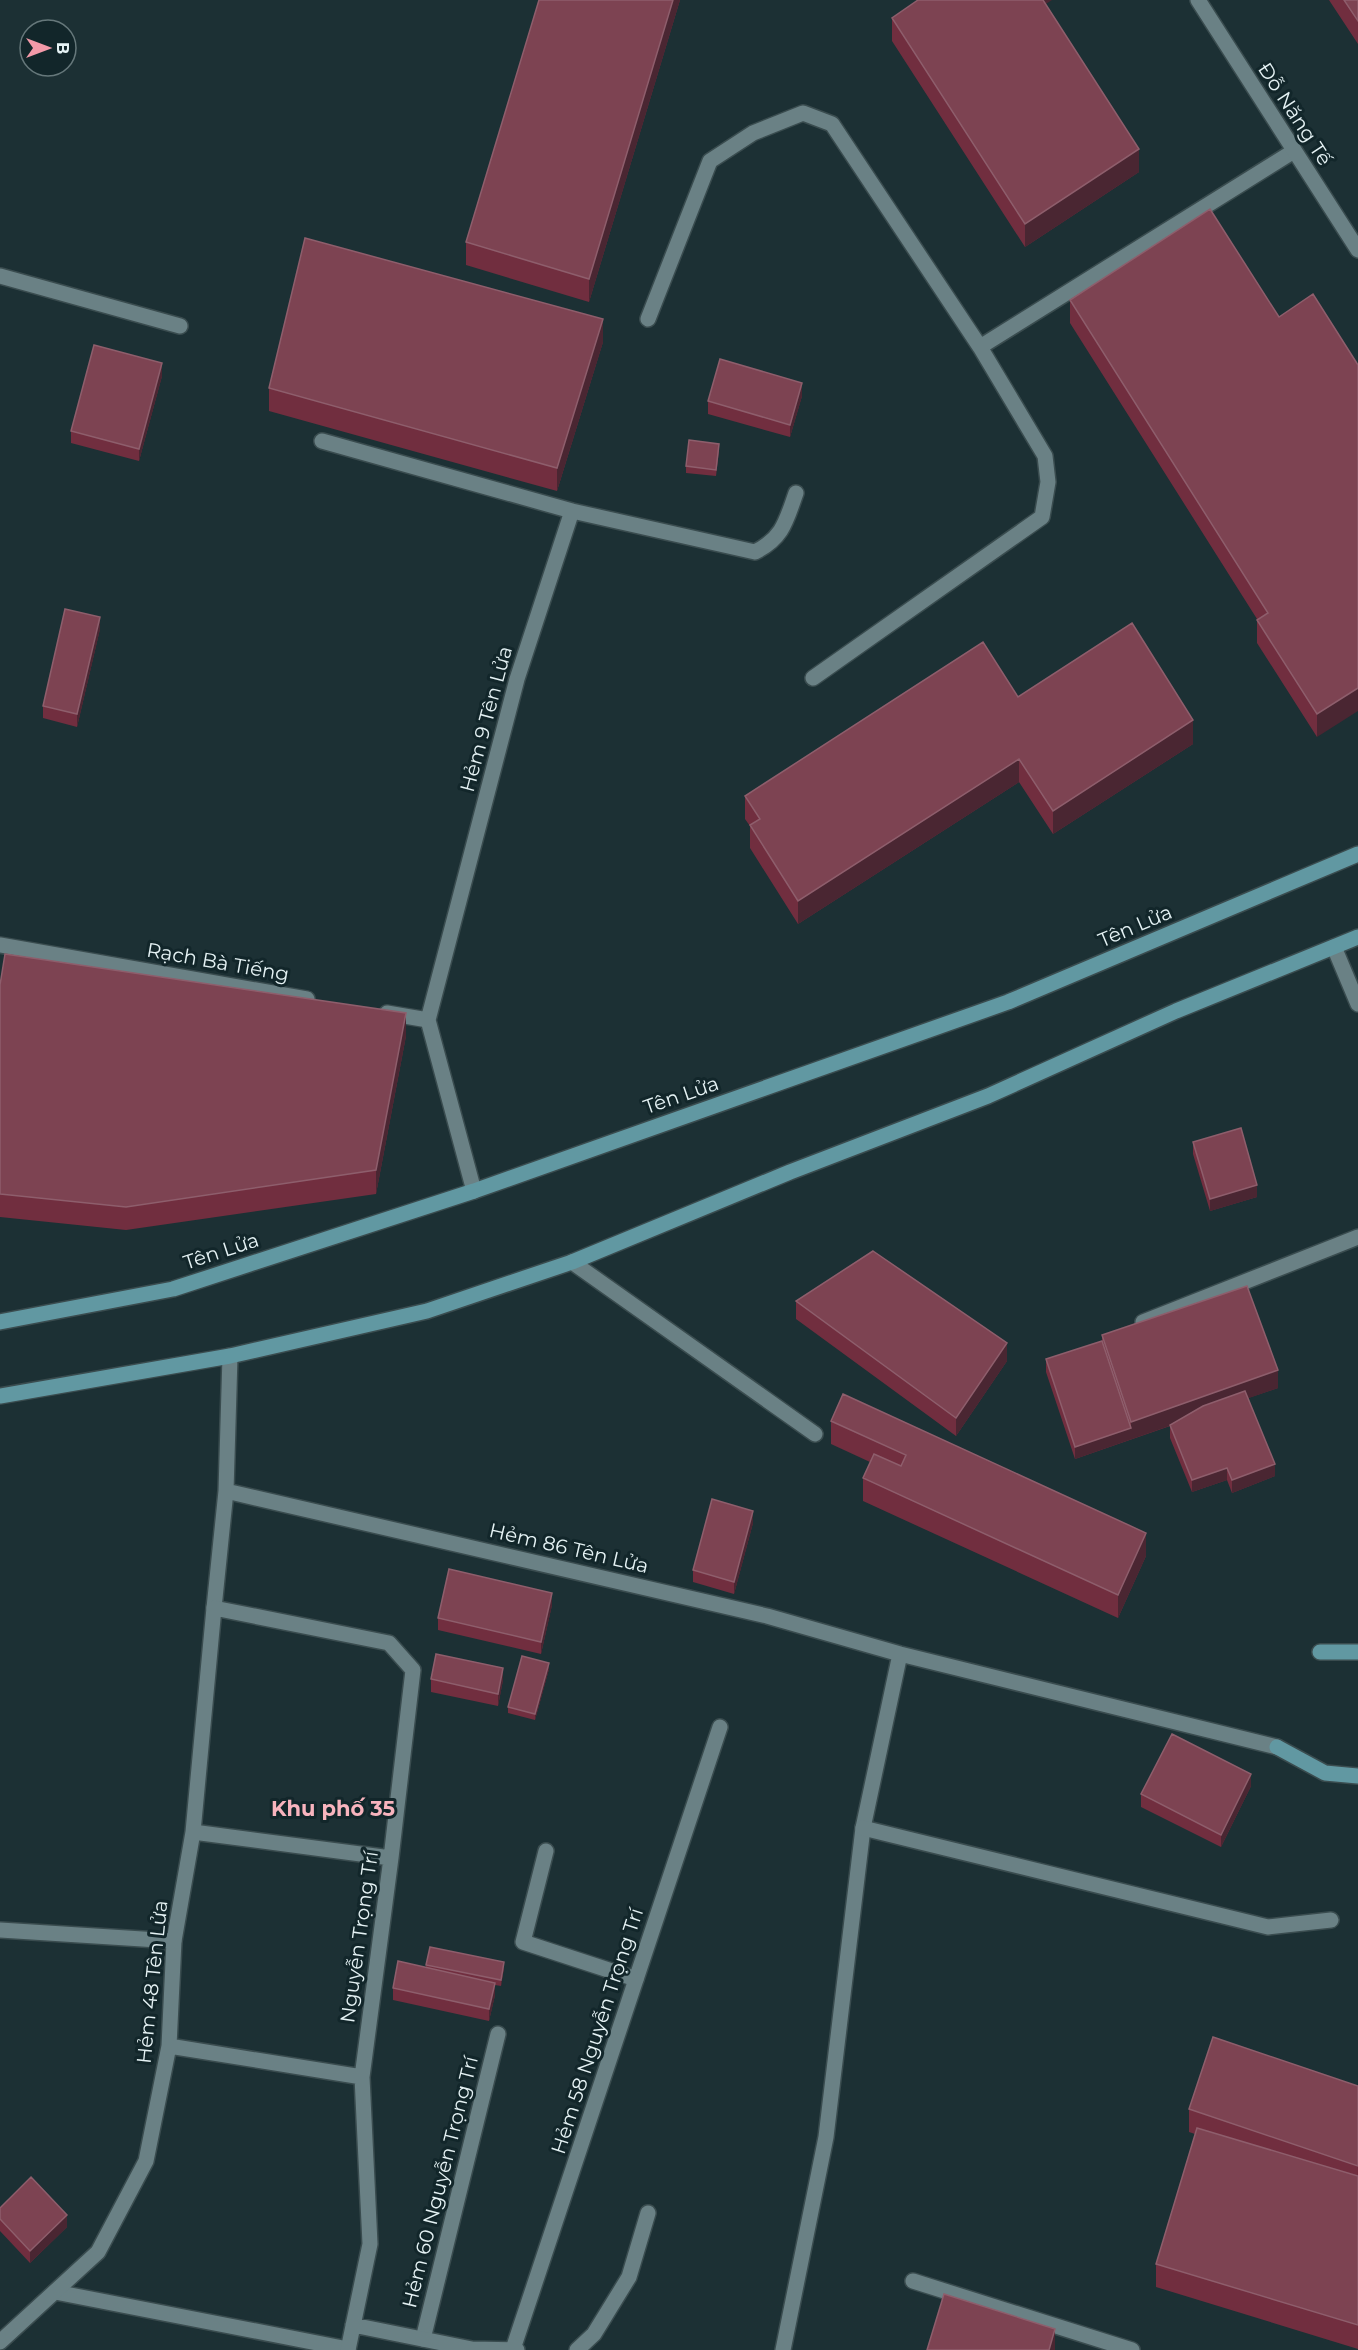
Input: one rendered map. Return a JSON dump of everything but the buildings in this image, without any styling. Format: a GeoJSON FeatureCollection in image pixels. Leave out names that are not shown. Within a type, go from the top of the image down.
{"type":"FeatureCollection","features":[{"type":"Feature","properties":{"kind":"main road","name":"Tên Lửa"},"geometry":{"type":"LineString","coordinates":[[0,1322],[173,1289],[474,1191],[1008,1002],[1358,854]]}},
{"type":"Feature","properties":{"kind":"main road"},"geometry":{"type":"LineString","coordinates":[[0,1396],[230,1356],[427,1311],[572,1262],[790,1172],[987,1096],[1176,1011],[1358,938]]}},
{"type":"Feature","properties":{"kind":"main road"},"geometry":{"type":"LineString","coordinates":[[1320,1652],[1358,1652]]}},
{"type":"Feature","properties":{"kind":"main road"},"geometry":{"type":"LineString","coordinates":[[1277,1747],[1325,1773],[1358,1776]]}},
{"type":"Feature","properties":{"kind":"street","name":"Đỗ Năng Tế"},"geometry":{"type":"LineString","coordinates":[[1198,0],[1358,250]]}},
{"type":"Feature","properties":{"kind":"street"},"geometry":{"type":"LineString","coordinates":[[648,319],[710,161],[753,133],[803,113],[832,124],[980,347],[1045,456],[1048,482],[1042,517],[813,678]]}},
{"type":"Feature","properties":{"kind":"street"},"geometry":{"type":"LineString","coordinates":[[980,347],[1294,151]]}},
{"type":"Feature","properties":{"kind":"street"},"geometry":{"type":"LineString","coordinates":[[0,276],[180,326]]}},
{"type":"Feature","properties":{"kind":"street"},"geometry":{"type":"LineString","coordinates":[[322,441],[572,511],[755,552],[770,544],[782,530],[796,493]]}},
{"type":"Feature","properties":{"kind":"street","name":"Hẻm 9 Tên Lửa"},"geometry":{"type":"LineString","coordinates":[[474,1191],[428,1020],[517,679],[572,511]]}},
{"type":"Feature","properties":{"kind":"street","name":"Rạch Bà Tiếng"},"geometry":{"type":"LineString","coordinates":[[0,945],[324,1002]]}},
{"type":"Feature","properties":{"kind":"street"},"geometry":{"type":"LineString","coordinates":[[1334,947],[1358,1004]]}},
{"type":"Feature","properties":{"kind":"street"},"geometry":{"type":"LineString","coordinates":[[370,1010],[428,1020]]}},
{"type":"Feature","properties":{"kind":"street"},"geometry":{"type":"LineString","coordinates":[[1134,1326],[1358,1237]]}},
{"type":"Feature","properties":{"kind":"street"},"geometry":{"type":"LineString","coordinates":[[572,1262],[815,1434]]}},
{"type":"Feature","properties":{"kind":"street"},"geometry":{"type":"LineString","coordinates":[[214,1608],[226,1491],[230,1356]]}},
{"type":"Feature","properties":{"kind":"street","name":"Hẻm 86 Tên Lửa"},"geometry":{"type":"LineString","coordinates":[[226,1491],[767,1616],[900,1654],[1277,1747]]}},
{"type":"Feature","properties":{"kind":"street","name":"Hẻm 48 Tên Lửa"},"geometry":{"type":"LineString","coordinates":[[0,2342],[98,2252],[146,2161],[169,2046],[174,1941],[193,1833],[214,1608]]}},
{"type":"Feature","properties":{"kind":"street","name":"Nguyễn Trọng Trí"},"geometry":{"type":"LineString","coordinates":[[214,1608],[389,1643],[413,1670],[362,2077],[370,2244],[348,2350]]}},
{"type":"Feature","properties":{"kind":"street"},"geometry":{"type":"LineString","coordinates":[[783,2350],[826,2137],[863,1828],[900,1654]]}},
{"type":"Feature","properties":{"kind":"street","name":"Hẻm 58 Nguyễn Trọng Trí"},"geometry":{"type":"LineString","coordinates":[[353,2325],[472,2349],[515,2350],[720,1727]]}},
{"type":"Feature","properties":{"kind":"street"},"geometry":{"type":"LineString","coordinates":[[863,1828],[1268,1927],[1330,1920]]}},
{"type":"Feature","properties":{"kind":"street"},"geometry":{"type":"LineString","coordinates":[[193,1833],[391,1858]]}},
{"type":"Feature","properties":{"kind":"street"},"geometry":{"type":"LineString","coordinates":[[546,1851],[523,1942],[636,1979]]}},
{"type":"Feature","properties":{"kind":"street"},"geometry":{"type":"LineString","coordinates":[[0,1930],[174,1941]]}},
{"type":"Feature","properties":{"kind":"street","name":"Hẻm 60 Nguyễn Trọng Trí"},"geometry":{"type":"LineString","coordinates":[[423,2339],[498,2034]]}},
{"type":"Feature","properties":{"kind":"street"},"geometry":{"type":"LineString","coordinates":[[169,2046],[362,2077]]}},
{"type":"Feature","properties":{"kind":"street"},"geometry":{"type":"LineString","coordinates":[[577,2350],[594,2334],[629,2277],[648,2213]]}},
{"type":"Feature","properties":{"kind":"street"},"geometry":{"type":"LineString","coordinates":[[913,2281],[1132,2350]]}},
{"type":"Feature","properties":{"kind":"street"},"geometry":{"type":"LineString","coordinates":[[55,2292],[348,2350]]}},
{"type":"Feature","properties":{"kind":"district","name":"Khu phố 35"},"geometry":{"type":"Point","coordinates":[333,1809]}}]}
